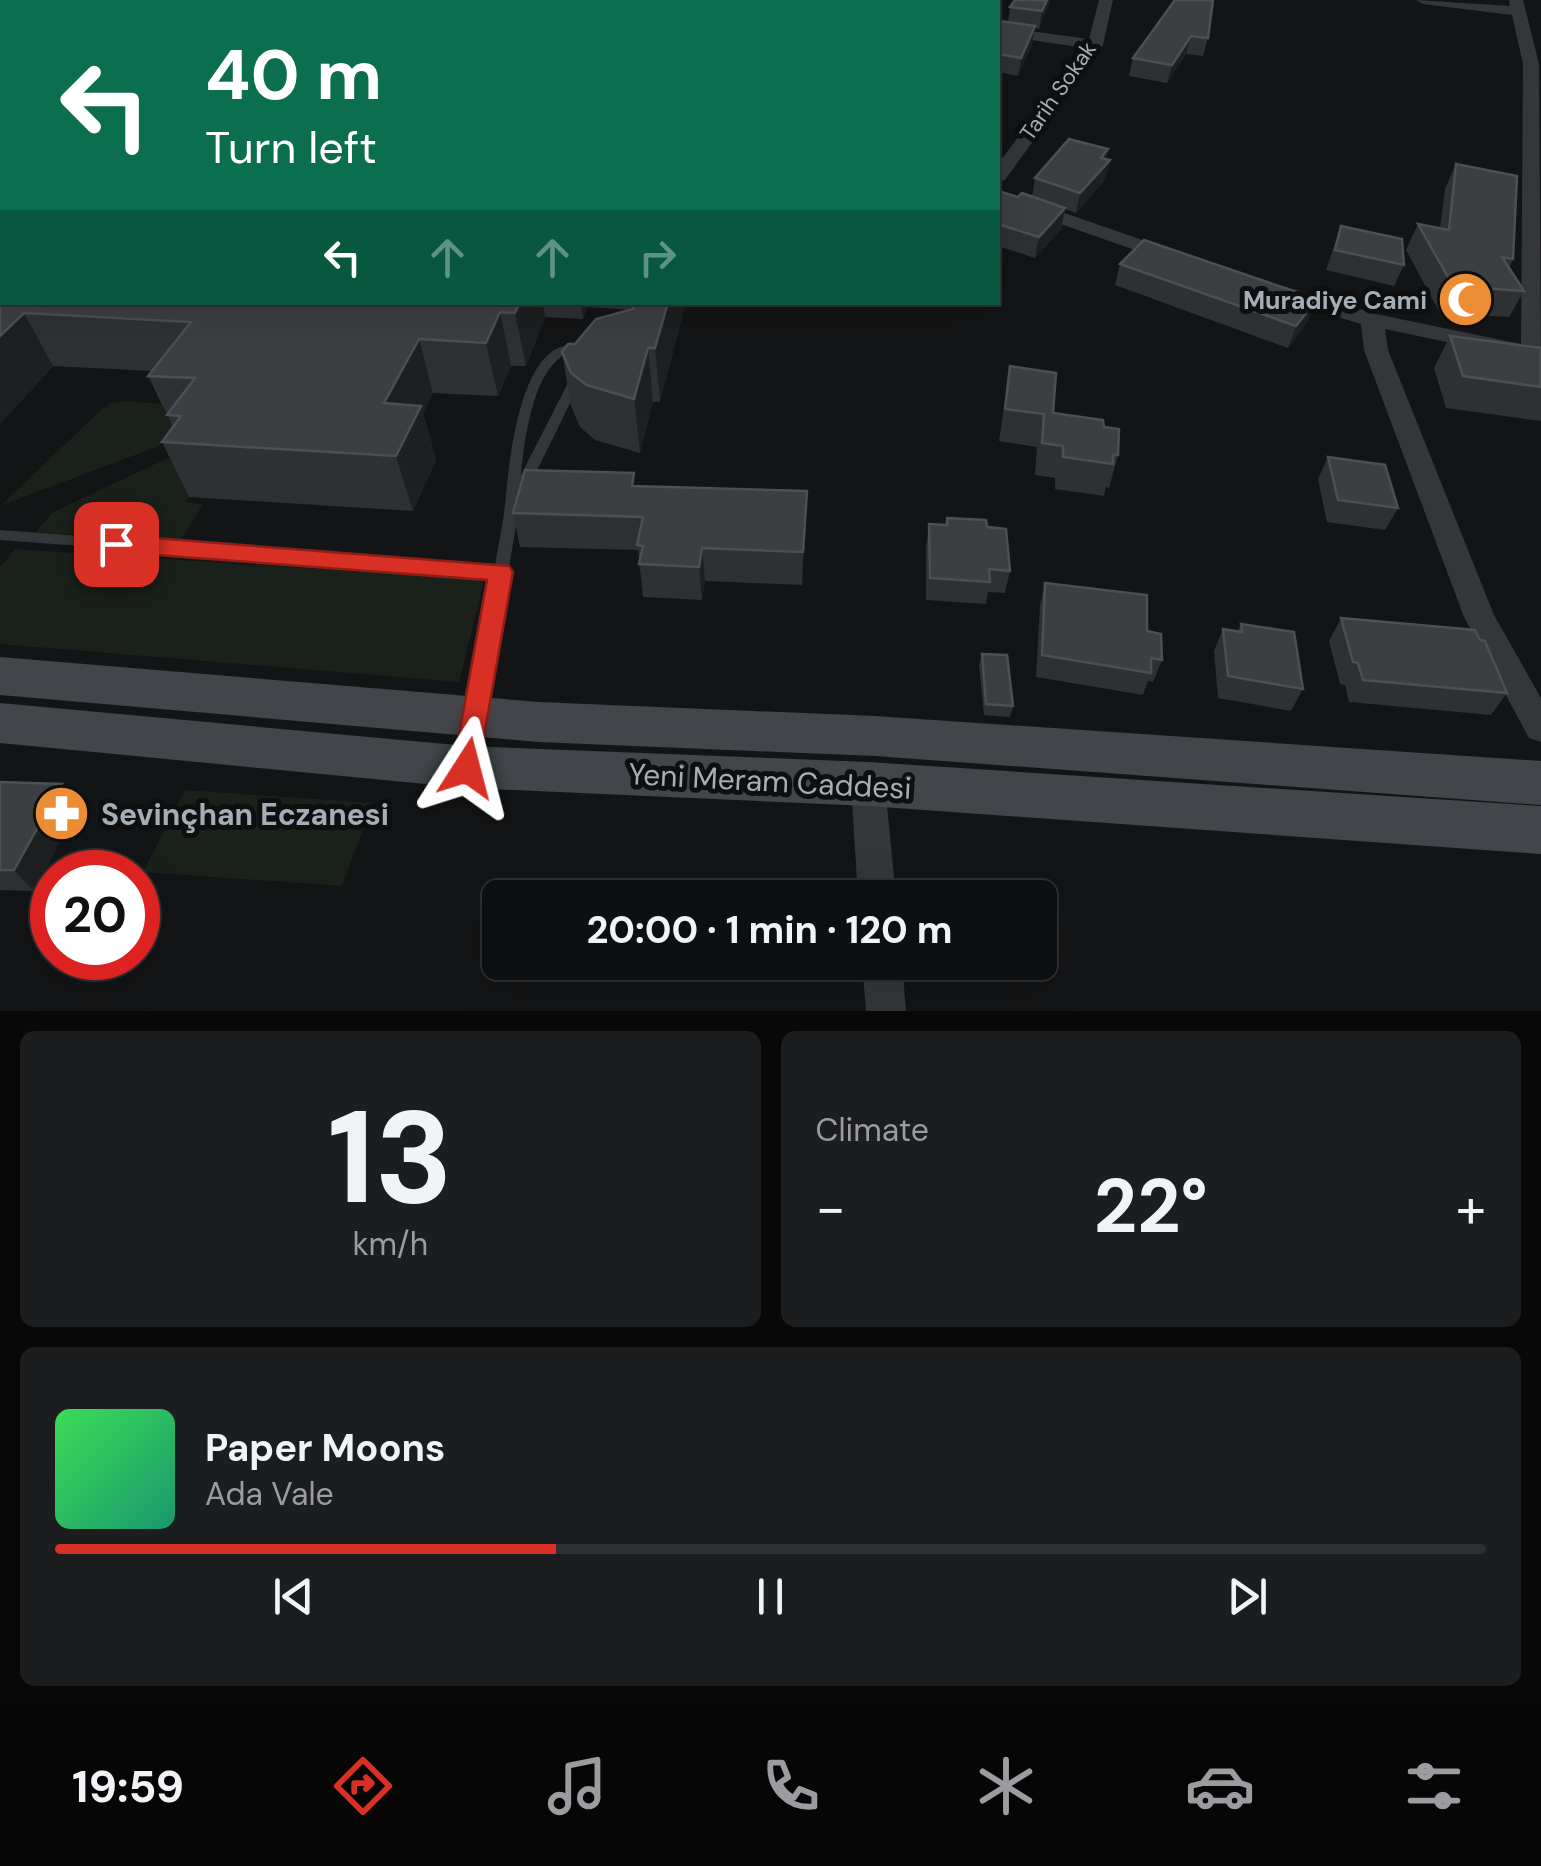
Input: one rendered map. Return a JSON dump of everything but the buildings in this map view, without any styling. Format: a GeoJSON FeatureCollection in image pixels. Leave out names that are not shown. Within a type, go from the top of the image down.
{"type":"FeatureCollection","features":[{"type":"Feature","properties":{"kind":"main road","name":"Yeni Meram Caddesi"},"geometry":{"type":"LineString","coordinates":[[0,676],[539,722],[895,738],[1541,783]]}},
{"type":"Feature","properties":{"kind":"main road","name":"Yeni Meram Caddesi"},"geometry":{"type":"LineString","coordinates":[[0,723],[467,768],[868,784],[1541,830]]}},
{"type":"Feature","properties":{"kind":"street","name":"Tarih Sokak"},"geometry":{"type":"LineString","coordinates":[[1000,173],[1095,45],[1106,0]]}},
{"type":"Feature","properties":{"kind":"street"},"geometry":{"type":"LineString","coordinates":[[1251,284],[1372,320],[1537,354],[1530,64],[1525,12],[1423,0]]}},
{"type":"Feature","properties":{"kind":"street"},"geometry":{"type":"LineString","coordinates":[[1000,31],[1095,45]]}},
{"type":"Feature","properties":{"kind":"street"},"geometry":{"type":"LineString","coordinates":[[1000,197],[1198,266]]}},
{"type":"Feature","properties":{"kind":"street"},"geometry":{"type":"LineString","coordinates":[[1372,320],[1376,350],[1479,617],[1541,728]]}},
{"type":"Feature","properties":{"kind":"street"},"geometry":{"type":"LineString","coordinates":[[868,784],[876,880]]}},
{"type":"Feature","properties":{"kind":"street"},"geometry":{"type":"LineString","coordinates":[[883,980],[886,1011]]}},
{"type":"Feature","properties":{"kind":"lane"},"geometry":{"type":"LineString","coordinates":[[467,768],[512,507],[516,443],[539,381],[562,349],[585,348],[587,360],[552,420],[512,507]]}},
{"type":"Feature","properties":{"kind":"lane"},"geometry":{"type":"LineString","coordinates":[[0,535],[501,572]]}},
{"type":"Feature","properties":{"kind":"shaded area"},"geometry":{"type":"Polygon","coordinates":[[[111,403],[190,406],[159,446],[0,506],[101,410],[111,403]]]}},
{"type":"Feature","properties":{"kind":"shaded area"},"geometry":{"type":"Polygon","coordinates":[[[183,451],[205,471],[185,502],[203,504],[180,542],[36,532],[53,512],[183,451]]]}},
{"type":"Feature","properties":{"kind":"shaded area"},"geometry":{"type":"Polygon","coordinates":[[[15,549],[484,580],[459,682],[0,644],[0,567],[15,549]]]}},
{"type":"Feature","properties":{"kind":"shaded area"},"geometry":{"type":"Polygon","coordinates":[[[185,790],[373,803],[342,886],[160,873],[160,850],[154,850],[185,790]]]}},
{"type":"Feature","properties":{"kind":"place","name":"Muradiye Cami"},"geometry":{"type":"Point","coordinates":[1466,300]}},
{"type":"Feature","properties":{"kind":"place","name":"Sevinçhan Eczanesi"},"geometry":{"type":"Point","coordinates":[62,814]}},
{"type":"Feature","properties":{"kind":"route"},"geometry":{"type":"LineString","coordinates":[[116,544],[501,572],[467,768]]}}]}
